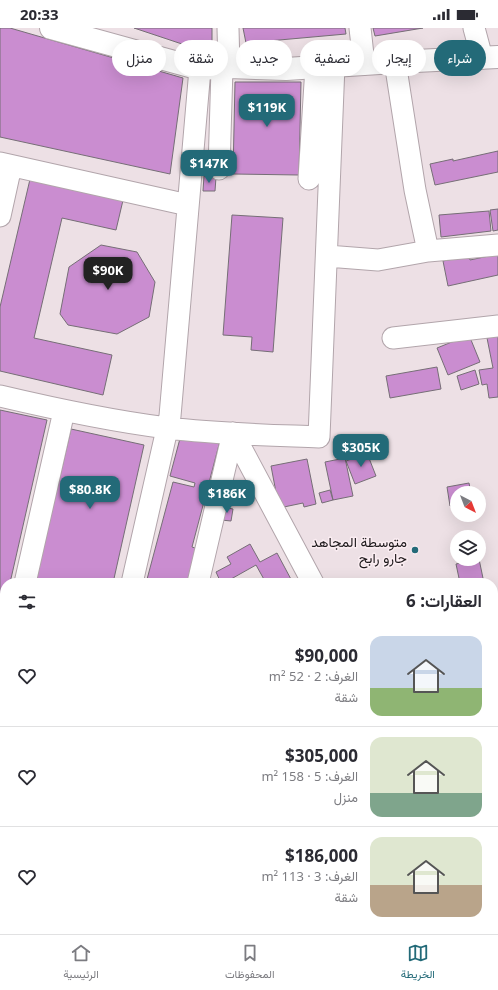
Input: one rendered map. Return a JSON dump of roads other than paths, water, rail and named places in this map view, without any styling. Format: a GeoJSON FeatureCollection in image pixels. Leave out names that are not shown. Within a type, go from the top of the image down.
{"type":"FeatureCollection","features":[{"type":"Feature","properties":{"kind":"main road"},"geometry":{"type":"LineString","coordinates":[[51,28],[174,62]]}},
{"type":"Feature","properties":{"kind":"main road"},"geometry":{"type":"LineString","coordinates":[[426,60],[490,57]]}},
{"type":"Feature","properties":{"kind":"main road"},"geometry":{"type":"LineString","coordinates":[[364,64],[372,63]]}},
{"type":"Feature","properties":{"kind":"main road"},"geometry":{"type":"LineString","coordinates":[[228,67],[286,69],[300,68]]}},
{"type":"Feature","properties":{"kind":"street"},"geometry":{"type":"LineString","coordinates":[[227,40],[228,28]]}},
{"type":"Feature","properties":{"kind":"street"},"geometry":{"type":"LineString","coordinates":[[360,28],[361,40]]}},
{"type":"Feature","properties":{"kind":"street"},"geometry":{"type":"LineString","coordinates":[[474,28],[490,57]]}},
{"type":"Feature","properties":{"kind":"street"},"geometry":{"type":"LineString","coordinates":[[133,578],[170,416],[199,76]]}},
{"type":"Feature","properties":{"kind":"street"},"geometry":{"type":"LineString","coordinates":[[219,168],[225,76]]}},
{"type":"Feature","properties":{"kind":"street"},"geometry":{"type":"LineString","coordinates":[[309,179],[324,76]]}},
{"type":"Feature","properties":{"kind":"street"},"geometry":{"type":"LineString","coordinates":[[0,396],[64,411],[167,428],[233,433],[319,436],[326,256],[325,76]]}},
{"type":"Feature","properties":{"kind":"street"},"geometry":{"type":"LineString","coordinates":[[397,76],[415,190],[428,252]]}},
{"type":"Feature","properties":{"kind":"street"},"geometry":{"type":"LineString","coordinates":[[0,216],[5,164],[188,205]]}},
{"type":"Feature","properties":{"kind":"street"},"geometry":{"type":"LineString","coordinates":[[326,256],[378,260],[428,252],[498,245]]}},
{"type":"Feature","properties":{"kind":"street"},"geometry":{"type":"LineString","coordinates":[[393,338],[498,326]]}},
{"type":"Feature","properties":{"kind":"street"},"geometry":{"type":"LineString","coordinates":[[25,578],[64,411]]}},
{"type":"Feature","properties":{"kind":"street"},"geometry":{"type":"LineString","coordinates":[[199,578],[233,433]]}},
{"type":"Feature","properties":{"kind":"street"},"geometry":{"type":"LineString","coordinates":[[233,433],[310,578]]}},
{"type":"Feature","properties":{"kind":"place","name":"متوسطة المجاهد جارو رابح"},"geometry":{"type":"Point","coordinates":[415,550]}}]}
